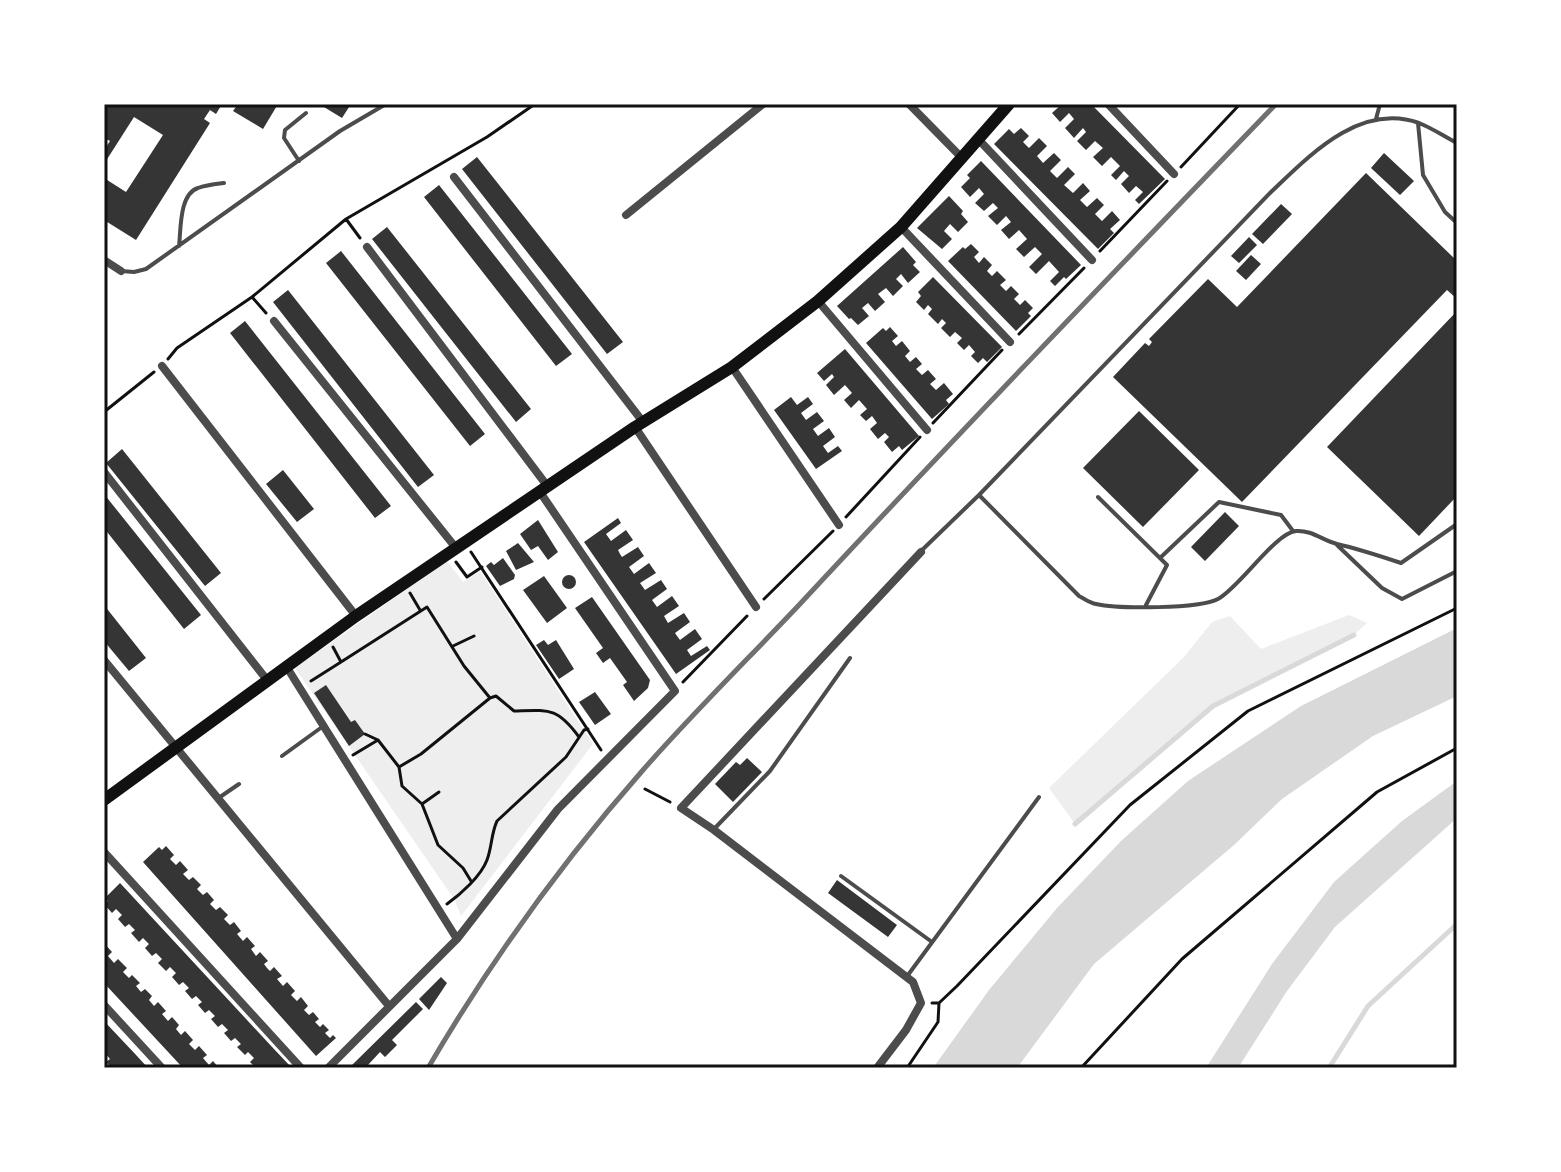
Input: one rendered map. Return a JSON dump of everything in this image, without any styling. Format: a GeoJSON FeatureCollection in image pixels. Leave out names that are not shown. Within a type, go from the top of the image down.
{"type":"FeatureCollection","features":[{"type":"Feature","properties":{"kind":"main road"},"geometry":{"type":"LineString","coordinates":[[104,800],[356,616],[639,424],[732,367],[818,301],[901,227],[1009,104]]}},
{"type":"Feature","properties":{"kind":"street"},"geometry":{"type":"LineString","coordinates":[[626,215],[763,104]]}},
{"type":"Feature","properties":{"kind":"street"},"geometry":{"type":"LineString","coordinates":[[909,104],[963,159]]}},
{"type":"Feature","properties":{"kind":"street"},"geometry":{"type":"LineString","coordinates":[[1108,104],[1174,174]]}},
{"type":"Feature","properties":{"kind":"street"},"geometry":{"type":"LineString","coordinates":[[979,140],[1092,260]]}},
{"type":"Feature","properties":{"kind":"street"},"geometry":{"type":"LineString","coordinates":[[454,177],[639,424],[756,607]]}},
{"type":"Feature","properties":{"kind":"street"},"geometry":{"type":"LineString","coordinates":[[901,227],[1010,342]]}},
{"type":"Feature","properties":{"kind":"street"},"geometry":{"type":"LineString","coordinates":[[328,1068],[457,939],[558,809],[675,691],[544,489],[367,247]]}},
{"type":"Feature","properties":{"kind":"street"},"geometry":{"type":"LineString","coordinates":[[104,260],[121,271]]}},
{"type":"Feature","properties":{"kind":"street"},"geometry":{"type":"LineString","coordinates":[[818,301],[927,430]]}},
{"type":"Feature","properties":{"kind":"street"},"geometry":{"type":"LineString","coordinates":[[274,321],[457,548]]}},
{"type":"Feature","properties":{"kind":"street"},"geometry":{"type":"LineString","coordinates":[[162,366],[356,616]]}},
{"type":"Feature","properties":{"kind":"street"},"geometry":{"type":"LineString","coordinates":[[732,367],[839,525]]}},
{"type":"Feature","properties":{"kind":"street"},"geometry":{"type":"LineString","coordinates":[[104,472],[267,680]]}},
{"type":"Feature","properties":{"kind":"street"},"geometry":{"type":"LineString","coordinates":[[877,1068],[906,1030],[921,1003],[913,982],[681,808],[921,552]]}},
{"type":"Feature","properties":{"kind":"street"},"geometry":{"type":"LineString","coordinates":[[104,660],[389,1006]]}},
{"type":"Feature","properties":{"kind":"street"},"geometry":{"type":"LineString","coordinates":[[286,666],[457,939]]}},
{"type":"Feature","properties":{"kind":"street"},"geometry":{"type":"LineString","coordinates":[[104,852],[301,1068]]}},
{"type":"Feature","properties":{"kind":"street"},"geometry":{"type":"LineString","coordinates":[[104,1005],[162,1068]]}},
{"type":"Feature","properties":{"kind":"lane"},"geometry":{"type":"LineString","coordinates":[[121,271],[146,269],[340,131],[386,104]]}},
{"type":"Feature","properties":{"kind":"lane"},"geometry":{"type":"LineString","coordinates":[[1376,119],[1380,104]]}},
{"type":"Feature","properties":{"kind":"lane"},"geometry":{"type":"LineString","coordinates":[[299,161],[284,138],[285,130],[306,113]]}},
{"type":"Feature","properties":{"kind":"lane"},"geometry":{"type":"LineString","coordinates":[[921,552],[1304,161],[1352,126],[1384,117],[1418,123],[1457,143]]}},
{"type":"Feature","properties":{"kind":"lane"},"geometry":{"type":"LineString","coordinates":[[1418,123],[1423,175],[1445,212],[1457,223]]}},
{"type":"Feature","properties":{"kind":"lane"},"geometry":{"type":"LineString","coordinates":[[179,246],[184,207],[190,193],[196,188],[224,183]]}},
{"type":"Feature","properties":{"kind":"lane"},"geometry":{"type":"LineString","coordinates":[[979,495],[1079,596],[1093,604],[1198,605],[1219,598],[1279,540],[1293,531],[1312,532],[1335,544],[1382,588],[1402,599],[1457,571]]}},
{"type":"Feature","properties":{"kind":"lane"},"geometry":{"type":"LineString","coordinates":[[1098,497],[1167,565],[1146,605]]}},
{"type":"Feature","properties":{"kind":"lane"},"geometry":{"type":"LineString","coordinates":[[1160,558],[1219,502],[1281,515],[1293,531]]}},
{"type":"Feature","properties":{"kind":"lane"},"geometry":{"type":"LineString","coordinates":[[1335,544],[1401,563],[1457,524]]}},
{"type":"Feature","properties":{"kind":"lane"},"geometry":{"type":"LineString","coordinates":[[714,830],[770,771],[850,658]]}},
{"type":"Feature","properties":{"kind":"lane"},"geometry":{"type":"LineString","coordinates":[[282,756],[324,726]]}},
{"type":"Feature","properties":{"kind":"lane"},"geometry":{"type":"LineString","coordinates":[[218,799],[239,784]]}},
{"type":"Feature","properties":{"kind":"lane"},"geometry":{"type":"LineString","coordinates":[[907,976],[1039,797]]}},
{"type":"Feature","properties":{"kind":"lane"},"geometry":{"type":"LineString","coordinates":[[841,876],[932,942]]}},
{"type":"Feature","properties":{"kind":"path"},"geometry":{"type":"LineString","coordinates":[[104,412],[162,366],[177,348],[252,297],[346,219],[487,137],[535,104]]}},
{"type":"Feature","properties":{"kind":"path"},"geometry":{"type":"LineString","coordinates":[[675,691],[839,525],[1240,104]]}},
{"type":"Feature","properties":{"kind":"path"},"geometry":{"type":"LineString","coordinates":[[346,219],[367,247]]}},
{"type":"Feature","properties":{"kind":"path"},"geometry":{"type":"LineString","coordinates":[[252,297],[274,321]]}},
{"type":"Feature","properties":{"kind":"path"},"geometry":{"type":"LineString","coordinates":[[457,548],[467,577],[482,567]]}},
{"type":"Feature","properties":{"kind":"path"},"geometry":{"type":"LineString","coordinates":[[457,548],[482,567],[606,759]]}},
{"type":"Feature","properties":{"kind":"path"},"geometry":{"type":"LineString","coordinates":[[404,584],[420,610]]}},
{"type":"Feature","properties":{"kind":"path"},"geometry":{"type":"LineString","coordinates":[[300,688],[427,607],[464,666],[490,698]]}},
{"type":"Feature","properties":{"kind":"path"},"geometry":{"type":"LineString","coordinates":[[907,1068],[938,1022],[939,1003],[1130,805],[1248,711],[1457,608]]}},
{"type":"Feature","properties":{"kind":"path"},"geometry":{"type":"LineString","coordinates":[[453,646],[474,636]]}},
{"type":"Feature","properties":{"kind":"path"},"geometry":{"type":"LineString","coordinates":[[327,637],[341,662]]}},
{"type":"Feature","properties":{"kind":"path"},"geometry":{"type":"LineString","coordinates":[[399,767],[421,754],[496,696],[514,711],[542,709],[556,712],[566,719],[579,737]]}},
{"type":"Feature","properties":{"kind":"path"},"geometry":{"type":"LineString","coordinates":[[438,910],[454,899],[487,860],[497,821],[575,748],[579,737],[588,729]]}},
{"type":"Feature","properties":{"kind":"path"},"geometry":{"type":"LineString","coordinates":[[365,734],[378,740],[399,767],[402,786],[422,804],[438,845],[463,868],[471,881]]}},
{"type":"Feature","properties":{"kind":"path"},"geometry":{"type":"LineString","coordinates":[[345,760],[378,740]]}},
{"type":"Feature","properties":{"kind":"path"},"geometry":{"type":"LineString","coordinates":[[1081,1068],[1182,959],[1365,801],[1457,748]]}},
{"type":"Feature","properties":{"kind":"path"},"geometry":{"type":"LineString","coordinates":[[645,789],[681,808]]}},
{"type":"Feature","properties":{"kind":"path"},"geometry":{"type":"LineString","coordinates":[[422,804],[439,792]]}},
{"type":"Feature","properties":{"kind":"path"},"geometry":{"type":"LineString","coordinates":[[921,1003],[939,1003]]}},
{"type":"Feature","properties":{"kind":"shaded area"},"geometry":{"type":"Polygon","coordinates":[[[447,561],[463,582],[480,571],[593,744],[461,916],[454,899],[295,668],[447,561]]]}},
{"type":"Feature","properties":{"kind":"shaded area"},"geometry":{"type":"Polygon","coordinates":[[[1349,615],[1367,623],[1354,635],[1213,706],[1075,824],[1049,788],[1184,657],[1212,622],[1230,616],[1261,649],[1349,615]]]}},
{"type":"Feature","properties":{"kind":"shaded area"},"geometry":{"type":"Polygon","coordinates":[[[1457,628],[1457,696],[1373,736],[1282,799],[1234,845],[1094,964],[1017,1068],[933,1068],[989,990],[1057,908],[1121,841],[1188,781],[1301,706],[1457,628]]]}},
{"type":"Feature","properties":{"kind":"shaded area"},"geometry":{"type":"Polygon","coordinates":[[[1457,781],[1457,818],[1335,927],[1287,991],[1238,1068],[1206,1068],[1272,964],[1334,882],[1402,821],[1457,781]]]}},
{"type":"Feature","properties":{"kind":"building"},"geometry":{"type":"Polygon","coordinates":[[[104,104],[222,104],[216,114],[210,110],[204,119],[210,123],[136,240],[104,220],[104,178],[126,192],[163,135],[134,117],[104,164],[104,150],[110,141],[104,138],[104,104]]]}},
{"type":"Feature","properties":{"kind":"building"},"geometry":{"type":"Polygon","coordinates":[[[238,104],[278,104],[263,129],[233,111],[238,104]]]}},
{"type":"Feature","properties":{"kind":"building"},"geometry":{"type":"Polygon","coordinates":[[[319,104],[351,104],[342,118],[319,104]]]}},
{"type":"Feature","properties":{"kind":"building"},"geometry":{"type":"Polygon","coordinates":[[[1062,104],[1091,104],[1165,179],[1139,204],[1135,200],[1143,192],[1136,186],[1129,193],[1121,184],[1129,176],[1124,171],[1116,180],[1111,175],[1120,166],[1111,157],[1102,166],[1093,157],[1103,148],[1095,141],[1086,150],[1077,141],[1086,132],[1083,128],[1074,138],[1065,128],[1074,119],[1069,113],[1060,122],[1052,113],[1062,104]]]}},
{"type":"Feature","properties":{"kind":"building"},"geometry":{"type":"Polygon","coordinates":[[[1021,128],[1029,136],[1023,142],[1029,148],[1039,138],[1047,146],[1037,156],[1043,163],[1054,153],[1061,160],[1050,171],[1057,178],[1068,167],[1075,174],[1064,185],[1073,193],[1083,183],[1090,191],[1080,200],[1087,207],[1097,198],[1104,205],[1095,214],[1102,221],[1112,211],[1120,220],[1110,229],[1114,233],[1098,249],[994,144],[1009,129],[1014,134],[1021,128]]]}},
{"type":"Feature","properties":{"kind":"building"},"geometry":{"type":"Polygon","coordinates":[[[1384,153],[1414,181],[1400,195],[1371,168],[1384,153]]]}},
{"type":"Feature","properties":{"kind":"building"},"geometry":{"type":"Polygon","coordinates":[[[477,157],[623,342],[607,354],[462,169],[477,157]]]}},
{"type":"Feature","properties":{"kind":"building"},"geometry":{"type":"Polygon","coordinates":[[[981,161],[1081,265],[1066,279],[1064,277],[1055,286],[1050,281],[1059,272],[1049,261],[1036,274],[1029,267],[1042,254],[1035,247],[1024,257],[1016,249],[1027,239],[1019,230],[1009,239],[1001,230],[1011,222],[1006,216],[997,225],[988,216],[998,208],[993,203],[984,211],[975,203],[984,194],[979,188],[970,197],[961,187],[970,178],[967,175],[981,161]]]}},
{"type":"Feature","properties":{"kind":"building"},"geometry":{"type":"Polygon","coordinates":[[[1366,173],[1457,261],[1457,299],[1447,290],[1242,502],[1113,377],[1145,343],[1149,346],[1152,342],[1149,339],[1208,279],[1237,307],[1366,173]]]}},
{"type":"Feature","properties":{"kind":"building"},"geometry":{"type":"Polygon","coordinates":[[[439,185],[572,354],[556,366],[424,197],[439,185]]]}},
{"type":"Feature","properties":{"kind":"building"},"geometry":{"type":"Polygon","coordinates":[[[949,196],[963,211],[961,214],[968,222],[958,232],[950,224],[944,231],[952,239],[942,249],[917,228],[949,196]]]}},
{"type":"Feature","properties":{"kind":"building"},"geometry":{"type":"Polygon","coordinates":[[[1281,204],[1292,214],[1263,244],[1252,234],[1281,204]]]}},
{"type":"Feature","properties":{"kind":"building"},"geometry":{"type":"Polygon","coordinates":[[[387,227],[531,409],[516,422],[372,239],[387,227]]]}},
{"type":"Feature","properties":{"kind":"building"},"geometry":{"type":"Polygon","coordinates":[[[1249,237],[1257,245],[1239,263],[1231,256],[1249,237]]]}},
{"type":"Feature","properties":{"kind":"building"},"geometry":{"type":"Polygon","coordinates":[[[971,244],[979,252],[974,257],[979,263],[984,257],[992,265],[987,271],[992,276],[997,271],[1006,280],[1000,285],[1006,291],[1011,286],[1019,294],[1014,299],[1020,305],[1025,300],[1033,308],[1028,313],[1031,316],[1016,331],[948,261],[971,244]]]}},
{"type":"Feature","properties":{"kind":"building"},"geometry":{"type":"Polygon","coordinates":[[[903,247],[920,272],[908,283],[901,274],[896,279],[903,286],[893,296],[886,288],[878,294],[885,302],[875,311],[868,303],[862,308],[869,316],[858,325],[837,306],[903,247]]]}},
{"type":"Feature","properties":{"kind":"building"},"geometry":{"type":"Polygon","coordinates":[[[341,251],[485,434],[470,446],[326,263],[341,251]]]}},
{"type":"Feature","properties":{"kind":"building"},"geometry":{"type":"Polygon","coordinates":[[[1251,255],[1261,264],[1246,280],[1236,271],[1251,255]]]}},
{"type":"Feature","properties":{"kind":"building"},"geometry":{"type":"Polygon","coordinates":[[[933,277],[1002,347],[987,362],[983,358],[978,363],[971,356],[975,352],[969,345],[964,350],[957,343],[962,338],[955,332],[950,337],[941,328],[946,323],[942,319],[938,324],[928,314],[932,309],[928,305],[924,310],[916,302],[921,296],[918,292],[933,277]]]}},
{"type":"Feature","properties":{"kind":"building"},"geometry":{"type":"Polygon","coordinates":[[[288,290],[434,475],[418,487],[273,302],[288,290]]]}},
{"type":"Feature","properties":{"kind":"building"},"geometry":{"type":"Polygon","coordinates":[[[1457,311],[1457,496],[1419,536],[1327,447],[1457,311]]]}},
{"type":"Feature","properties":{"kind":"building"},"geometry":{"type":"Polygon","coordinates":[[[245,321],[391,506],[375,518],[230,333],[245,321]]]}},
{"type":"Feature","properties":{"kind":"building"},"geometry":{"type":"Polygon","coordinates":[[[890,327],[898,336],[892,341],[896,346],[902,341],[910,351],[905,356],[910,362],[916,357],[922,364],[916,369],[922,375],[928,370],[936,379],[930,384],[936,390],[944,383],[953,394],[946,400],[949,404],[932,419],[866,343],[883,328],[886,331],[890,327]]]}},
{"type":"Feature","properties":{"kind":"building"},"geometry":{"type":"Polygon","coordinates":[[[845,349],[919,436],[902,450],[899,446],[892,452],[884,442],[889,437],[885,433],[878,439],[870,429],[877,423],[872,416],[866,421],[860,415],[867,409],[859,400],[851,408],[844,400],[852,393],[845,385],[834,395],[826,385],[834,377],[832,374],[824,381],[817,373],[845,349]]]}},
{"type":"Feature","properties":{"kind":"building"},"geometry":{"type":"Polygon","coordinates":[[[791,397],[797,405],[808,397],[813,404],[801,413],[806,420],[817,412],[824,421],[813,429],[818,436],[829,428],[835,437],[823,446],[828,453],[838,446],[842,451],[816,469],[774,410],[791,397]]]}},
{"type":"Feature","properties":{"kind":"building"},"geometry":{"type":"Polygon","coordinates":[[[1139,411],[1199,470],[1143,527],[1083,468],[1139,411]]]}},
{"type":"Feature","properties":{"kind":"building"},"geometry":{"type":"Polygon","coordinates":[[[122,449],[221,573],[205,586],[106,463],[122,449]]]}},
{"type":"Feature","properties":{"kind":"building"},"geometry":{"type":"Polygon","coordinates":[[[283,470],[314,509],[297,522],[266,484],[283,470]]]}},
{"type":"Feature","properties":{"kind":"building"},"geometry":{"type":"Polygon","coordinates":[[[104,494],[201,615],[184,629],[104,528],[104,494]]]}},
{"type":"Feature","properties":{"kind":"building"},"geometry":{"type":"Polygon","coordinates":[[[1225,512],[1239,526],[1205,561],[1191,547],[1225,512]]]}},
{"type":"Feature","properties":{"kind":"building"},"geometry":{"type":"Polygon","coordinates":[[[618,518],[621,523],[606,534],[611,541],[626,530],[633,540],[618,550],[622,557],[638,547],[644,556],[629,567],[634,574],[649,563],[656,573],[640,583],[645,590],[661,580],[667,589],[652,600],[657,607],[672,596],[679,606],[664,616],[668,623],[684,613],[690,622],[675,633],[677,636],[680,640],[695,629],[702,639],[687,650],[691,656],[707,646],[710,650],[676,674],[584,542],[618,518]]]}},
{"type":"Feature","properties":{"kind":"building"},"geometry":{"type":"Polygon","coordinates":[[[538,520],[558,552],[548,560],[538,546],[531,550],[520,534],[538,520]]]}},
{"type":"Feature","properties":{"kind":"building"},"geometry":{"type":"Polygon","coordinates":[[[518,543],[534,562],[516,570],[506,551],[518,543]]]}},
{"type":"Feature","properties":{"kind":"building"},"geometry":{"type":"Polygon","coordinates":[[[503,558],[515,575],[514,579],[500,586],[486,566],[491,562],[494,565],[503,558]]]}},
{"type":"Feature","properties":{"kind":"building"},"geometry":{"type":"Polygon","coordinates":[[[569,575],[576,582],[569,589],[562,582],[569,575]]]}},
{"type":"Feature","properties":{"kind":"building"},"geometry":{"type":"Polygon","coordinates":[[[544,576],[567,608],[547,623],[523,590],[544,576]]]}},
{"type":"Feature","properties":{"kind":"building"},"geometry":{"type":"Polygon","coordinates":[[[592,597],[650,680],[648,688],[634,701],[623,685],[627,682],[610,658],[603,663],[596,653],[603,648],[575,608],[592,597]]]}},
{"type":"Feature","properties":{"kind":"building"},"geometry":{"type":"Polygon","coordinates":[[[104,605],[146,658],[129,671],[104,641],[104,605]]]}},
{"type":"Feature","properties":{"kind":"building"},"geometry":{"type":"Polygon","coordinates":[[[544,640],[548,645],[556,640],[574,669],[559,679],[536,645],[544,640]]]}},
{"type":"Feature","properties":{"kind":"building"},"geometry":{"type":"Polygon","coordinates":[[[326,685],[351,722],[355,720],[365,734],[349,746],[314,693],[326,685]]]}},
{"type":"Feature","properties":{"kind":"building"},"geometry":{"type":"Polygon","coordinates":[[[595,692],[611,714],[595,725],[579,702],[595,692]]]}},
{"type":"Feature","properties":{"kind":"building"},"geometry":{"type":"Polygon","coordinates":[[[747,758],[762,772],[733,802],[715,784],[736,762],[740,765],[747,758]]]}},
{"type":"Feature","properties":{"kind":"building"},"geometry":{"type":"Polygon","coordinates":[[[166,846],[174,855],[170,859],[176,865],[180,861],[188,870],[183,874],[189,880],[193,877],[201,885],[197,889],[203,895],[207,892],[214,900],[210,904],[216,910],[220,907],[228,915],[224,919],[230,925],[234,922],[241,931],[237,934],[243,941],[247,937],[255,946],[251,949],[256,956],[260,952],[268,961],[264,964],[267,968],[270,971],[274,967],[282,976],[277,979],[283,986],[287,982],[295,991],[291,995],[297,1001],[301,997],[308,1006],[304,1010],[309,1015],[313,1012],[319,1019],[315,1022],[329,1030],[325,1033],[330,1038],[333,1035],[336,1038],[316,1056],[143,862],[159,847],[162,850],[166,846]]]}},
{"type":"Feature","properties":{"kind":"building"},"geometry":{"type":"Polygon","coordinates":[[[837,880],[897,925],[888,937],[828,893],[837,880]]]}},
{"type":"Feature","properties":{"kind":"building"},"geometry":{"type":"Polygon","coordinates":[[[120,883],[292,1068],[256,1068],[250,1062],[254,1058],[248,1052],[245,1055],[237,1047],[241,1044],[235,1038],[231,1041],[224,1033],[228,1030],[222,1024],[218,1027],[211,1019],[215,1016],[209,1010],[205,1013],[198,1005],[202,1002],[196,996],[192,999],[185,991],[189,988],[183,982],[179,985],[172,977],[176,973],[170,967],[166,971],[158,963],[162,959],[156,953],[152,956],[145,948],[149,944],[143,938],[139,942],[131,933],[135,930],[129,924],[125,927],[118,919],[122,915],[116,909],[112,913],[104,904],[108,901],[105,898],[120,883]]]}},
{"type":"Feature","properties":{"kind":"building"},"geometry":{"type":"Polygon","coordinates":[[[104,943],[112,952],[108,956],[114,963],[118,959],[127,968],[123,972],[140,983],[136,986],[141,992],[145,989],[152,996],[149,1000],[154,1006],[158,1002],[166,1011],[162,1014],[168,1021],[172,1017],[179,1025],[176,1029],[181,1035],[185,1031],[193,1040],[189,1044],[195,1050],[199,1046],[207,1055],[203,1058],[209,1065],[213,1061],[219,1068],[183,1068],[104,983],[104,943]]]}},
{"type":"Feature","properties":{"kind":"building"},"geometry":{"type":"Polygon","coordinates":[[[441,977],[447,983],[429,1010],[419,999],[441,977]]]}},
{"type":"Feature","properties":{"kind":"building"},"geometry":{"type":"Polygon","coordinates":[[[416,1002],[423,1009],[392,1040],[397,1045],[385,1057],[380,1052],[368,1065],[371,1068],[349,1068],[416,1002]]]}},
{"type":"Feature","properties":{"kind":"building"},"geometry":{"type":"Polygon","coordinates":[[[104,1021],[148,1068],[112,1068],[106,1062],[110,1059],[104,1052],[104,1021]]]}},
{"type":"Feature","properties":{"kind":"waterway"},"geometry":{"type":"LineString","coordinates":[[1075,824],[1213,706],[1354,635]]}},
{"type":"Feature","properties":{"kind":"waterway"},"geometry":{"type":"LineString","coordinates":[[1329,1068],[1368,1006],[1457,924]]}},
{"type":"Feature","properties":{"kind":"railway"},"geometry":{"type":"LineString","coordinates":[[428,1068],[528,914],[584,840],[643,770],[1276,104]]}}]}
